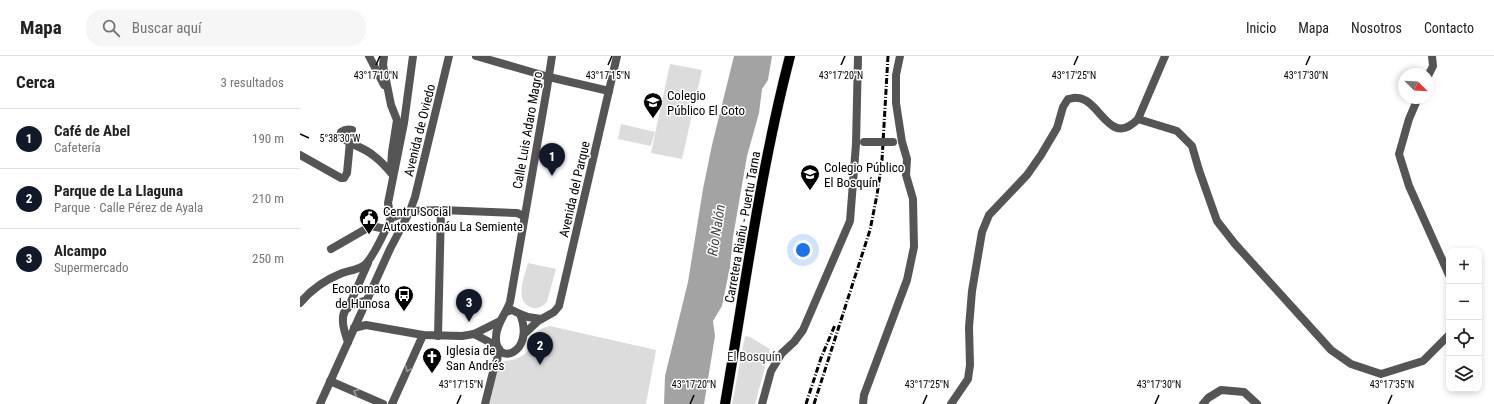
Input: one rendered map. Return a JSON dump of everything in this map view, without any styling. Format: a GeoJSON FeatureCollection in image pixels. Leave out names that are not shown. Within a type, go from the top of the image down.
{"type":"FeatureCollection","features":[{"type":"Feature","properties":{"kind":"main road","name":"Carretera Riañu - Puertu Tarna"},"geometry":{"type":"LineString","coordinates":[[725,404],[754,224],[779,99],[790,56]]}},
{"type":"Feature","properties":{"kind":"street"},"geometry":{"type":"LineString","coordinates":[[369,56],[388,91]]}},
{"type":"Feature","properties":{"kind":"street"},"geometry":{"type":"LineString","coordinates":[[384,56],[383,65],[388,91],[391,105],[397,120],[392,152],[393,174]]}},
{"type":"Feature","properties":{"kind":"street"},"geometry":{"type":"LineString","coordinates":[[348,342],[342,324],[344,314],[391,218],[388,203],[404,123],[413,56]]}},
{"type":"Feature","properties":{"kind":"street","name":"Avenida de Oviedo"},"geometry":{"type":"LineString","coordinates":[[320,404],[415,197],[449,56]]}},
{"type":"Feature","properties":{"kind":"street"},"geometry":{"type":"LineString","coordinates":[[476,56],[609,92]]}},
{"type":"Feature","properties":{"kind":"street","name":"Calle Luis Adaro Magro"},"geometry":{"type":"LineString","coordinates":[[509,308],[552,56]]}},
{"type":"Feature","properties":{"kind":"street","name":"Avenida del Parque"},"geometry":{"type":"LineString","coordinates":[[524,334],[541,319],[554,312],[559,306],[617,56]]}},
{"type":"Feature","properties":{"kind":"street"},"geometry":{"type":"LineString","coordinates":[[762,404],[771,371],[782,353],[794,342],[803,330],[850,221],[860,143],[858,56]]}},
{"type":"Feature","properties":{"kind":"street"},"geometry":{"type":"LineString","coordinates":[[863,404],[864,395],[907,280],[914,247],[913,199],[906,175],[907,158],[902,142],[896,103],[896,75],[900,56]]}},
{"type":"Feature","properties":{"kind":"street"},"geometry":{"type":"LineString","coordinates":[[951,404],[968,379],[970,365],[969,327],[972,291],[982,232],[989,215],[1027,175],[1041,155],[1057,128],[1063,107],[1068,99],[1078,97],[1088,102],[1111,126],[1120,128],[1130,127],[1138,119],[1165,56]]}},
{"type":"Feature","properties":{"kind":"street"},"geometry":{"type":"LineString","coordinates":[[1432,56],[1432,68]]}},
{"type":"Feature","properties":{"kind":"street"},"geometry":{"type":"LineString","coordinates":[[1415,104],[1409,119],[1399,154],[1409,186],[1446,268]]}},
{"type":"Feature","properties":{"kind":"street"},"geometry":{"type":"LineString","coordinates":[[1138,119],[1177,131],[1192,146],[1217,221],[1235,244],[1331,350],[1351,364],[1381,374],[1423,361],[1446,338]]}},
{"type":"Feature","properties":{"kind":"street"},"geometry":{"type":"LineString","coordinates":[[352,130],[349,129],[341,132],[340,136],[374,155],[393,174]]}},
{"type":"Feature","properties":{"kind":"street"},"geometry":{"type":"LineString","coordinates":[[300,155],[341,178],[344,178],[347,172],[350,142]]}},
{"type":"Feature","properties":{"kind":"street"},"geometry":{"type":"LineString","coordinates":[[860,143],[902,142]]}},
{"type":"Feature","properties":{"kind":"street"},"geometry":{"type":"LineString","coordinates":[[391,218],[410,210],[518,212],[524,216]]}},
{"type":"Feature","properties":{"kind":"street"},"geometry":{"type":"LineString","coordinates":[[438,336],[441,210]]}},
{"type":"Feature","properties":{"kind":"street"},"geometry":{"type":"LineString","coordinates":[[331,249],[371,226],[386,229]]}},
{"type":"Feature","properties":{"kind":"street"},"geometry":{"type":"LineString","coordinates":[[300,303],[320,285],[338,274],[363,266],[369,261]]}},
{"type":"Feature","properties":{"kind":"street"},"geometry":{"type":"LineString","coordinates":[[348,308],[350,305],[367,300]]}},
{"type":"Feature","properties":{"kind":"street"},"geometry":{"type":"LineString","coordinates":[[485,404],[497,361],[498,347],[496,337],[500,321],[509,308],[528,317],[541,319]]}},
{"type":"Feature","properties":{"kind":"street"},"geometry":{"type":"LineString","coordinates":[[497,361],[508,354],[515,352],[520,347],[524,334],[524,324],[520,314]]}},
{"type":"Feature","properties":{"kind":"street"},"geometry":{"type":"LineString","coordinates":[[342,324],[348,328],[366,325],[423,335],[462,336],[474,334],[500,321]]}},
{"type":"Feature","properties":{"kind":"street"},"geometry":{"type":"LineString","coordinates":[[474,334],[508,354]]}},
{"type":"Feature","properties":{"kind":"street"},"geometry":{"type":"LineString","coordinates":[[392,404],[423,335]]}},
{"type":"Feature","properties":{"kind":"street"},"geometry":{"type":"LineString","coordinates":[[330,380],[383,404]]}},
{"type":"Feature","properties":{"kind":"street"},"geometry":{"type":"LineString","coordinates":[[1203,404],[1208,398],[1222,390],[1244,392],[1257,404]]}},
{"type":"Feature","properties":{"kind":"green space"},"geometry":{"type":"Polygon","coordinates":[[[670,64],[702,70],[682,159],[651,153],[670,64]]]}},
{"type":"Feature","properties":{"kind":"green space"},"geometry":{"type":"Polygon","coordinates":[[[621,124],[655,132],[651,146],[618,139],[621,124]]]}},
{"type":"Feature","properties":{"kind":"green space"},"geometry":{"type":"Polygon","coordinates":[[[528,263],[556,269],[547,302],[541,307],[537,308],[530,307],[525,304],[523,299],[522,287],[528,263]]]}},
{"type":"Feature","properties":{"kind":"green space"},"geometry":{"type":"Polygon","coordinates":[[[550,326],[656,350],[646,404],[485,404],[497,361],[516,359],[524,355],[530,347],[536,333],[542,328],[550,326]]]}},
{"type":"Feature","properties":{"kind":"green space","name":"El Bosquín"},"geometry":{"type":"Polygon","coordinates":[[[745,336],[750,337],[770,349],[755,404],[732,404],[745,336]]]}},
{"type":"Feature","properties":{"kind":"water","name":"Río Nalón"},"geometry":{"type":"Polygon","coordinates":[[[734,56],[772,56],[768,80],[762,89],[759,113],[747,156],[733,237],[730,267],[722,306],[713,321],[715,336],[704,404],[664,404],[665,376],[688,282],[703,189],[712,145],[734,56]]]}},
{"type":"Feature","properties":{"kind":"railway"},"geometry":{"type":"LineString","coordinates":[[814,404],[870,230],[882,160],[888,56]]}},
{"type":"Feature","properties":{"kind":"railway"},"geometry":{"type":"LineString","coordinates":[[806,404],[821,358],[835,325]]}},
{"type":"Feature","properties":{"kind":"place","name":"Colegio Público El Coto"},"geometry":{"type":"Point","coordinates":[653,119]}},
{"type":"Feature","properties":{"kind":"place","name":"Café de Abel"},"geometry":{"type":"Point","coordinates":[552,176]}},
{"type":"Feature","properties":{"kind":"place","name":"Colegio Público El Bosquín"},"geometry":{"type":"Point","coordinates":[810,191]}},
{"type":"Feature","properties":{"kind":"place","name":"Centru Social Autoxestionáu La Semiente"},"geometry":{"type":"Point","coordinates":[369,235]}},
{"type":"Feature","properties":{"kind":"place","name":"Economato de Hunosa"},"geometry":{"type":"Point","coordinates":[404,312]}},
{"type":"Feature","properties":{"kind":"place","name":"Alcampo"},"geometry":{"type":"Point","coordinates":[469,322]}},
{"type":"Feature","properties":{"kind":"place","name":"Parque de La Llaguna"},"geometry":{"type":"Point","coordinates":[540,365]}},
{"type":"Feature","properties":{"kind":"place","name":"Iglesia de San Andrés"},"geometry":{"type":"Point","coordinates":[432,374]}}]}
